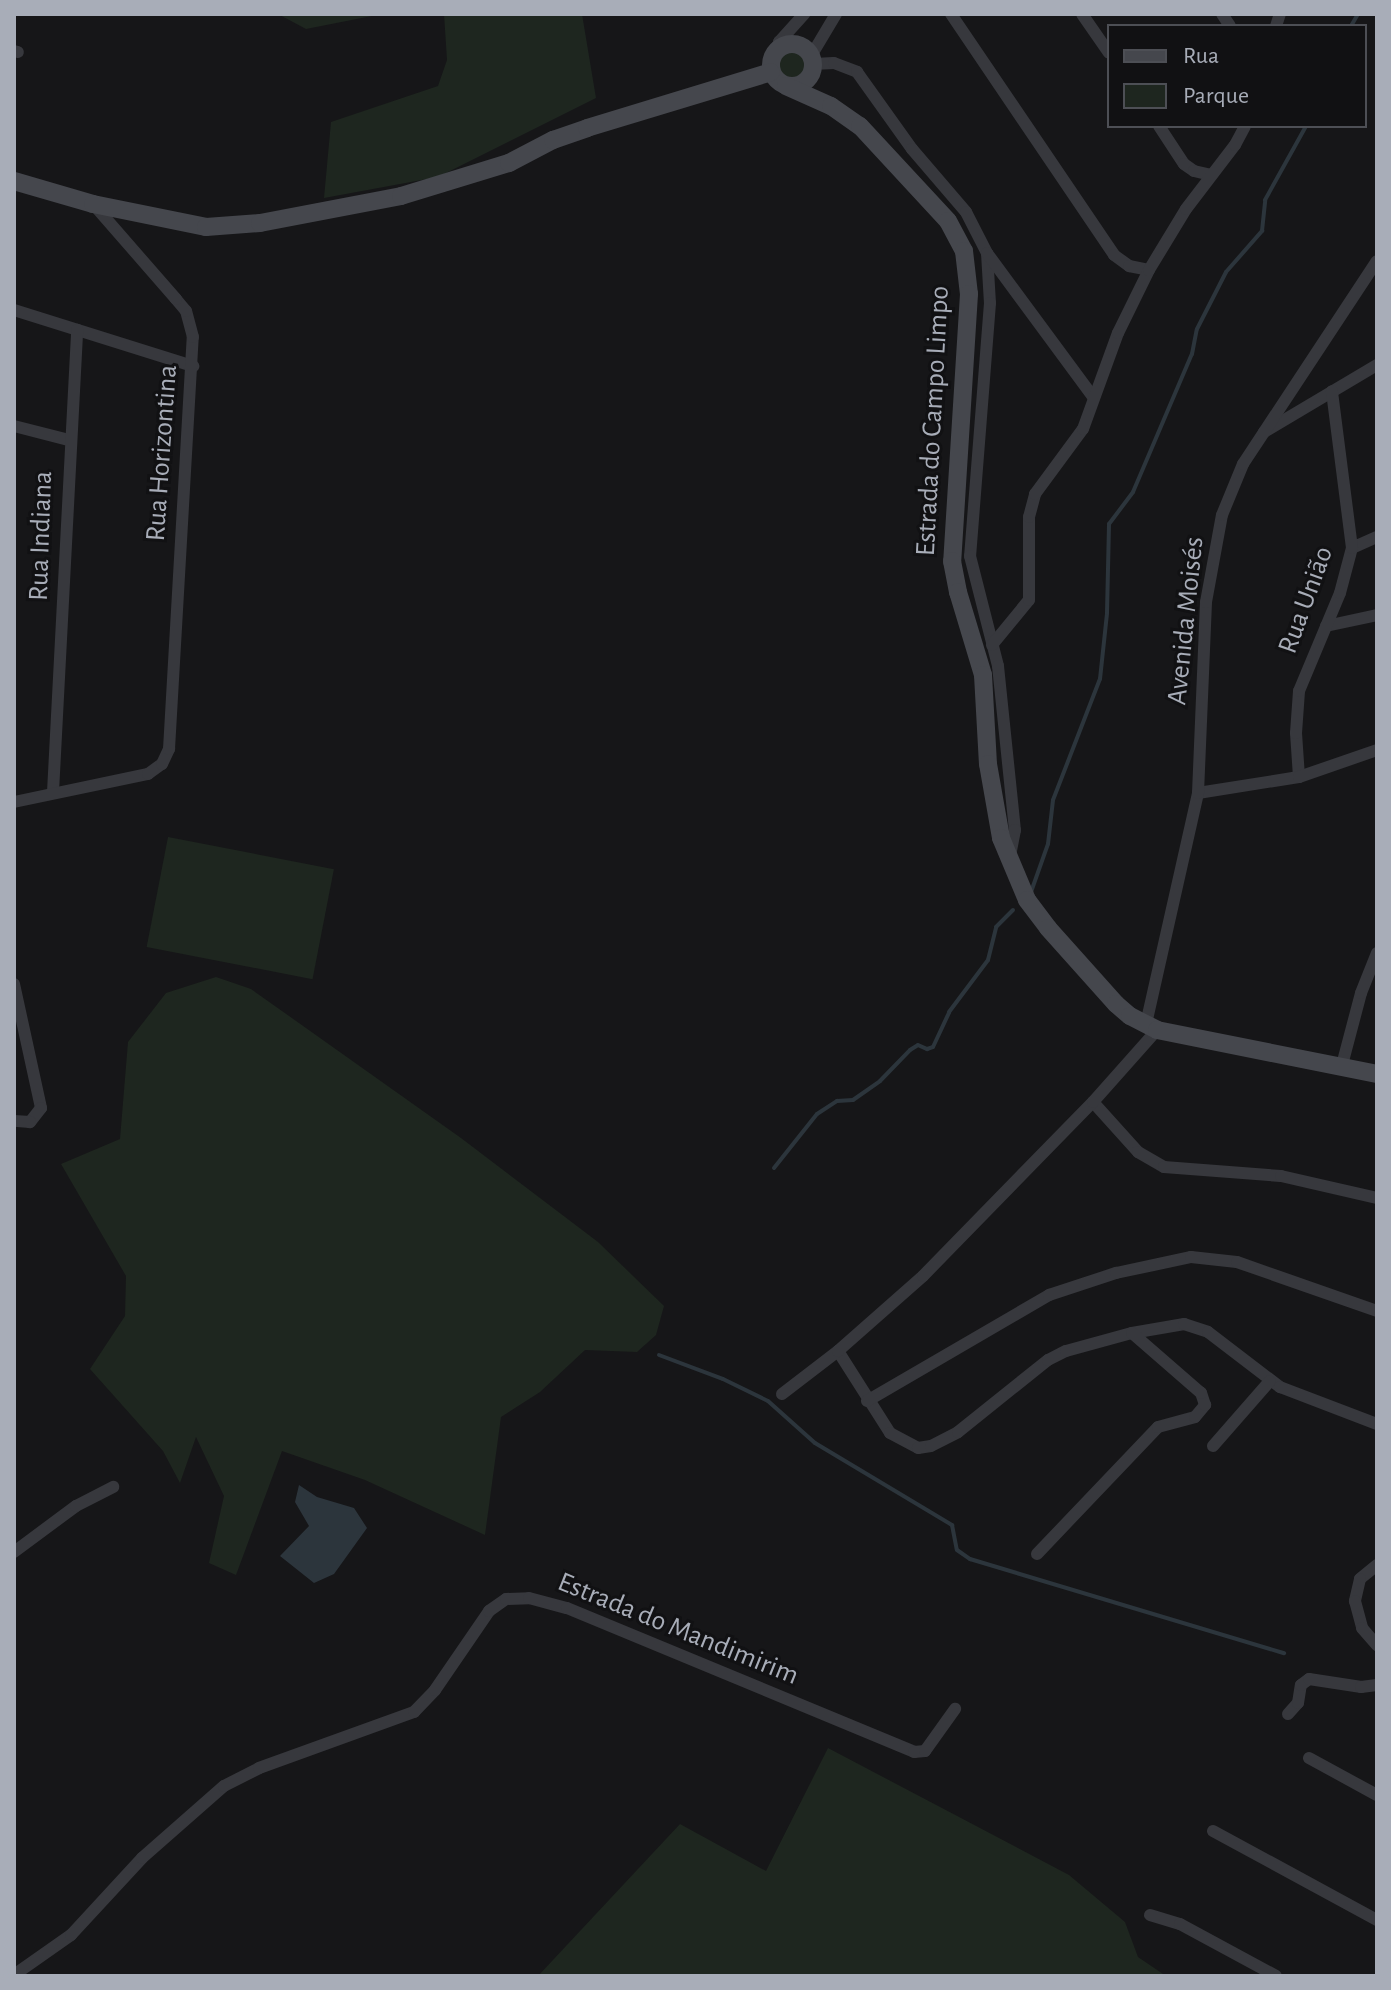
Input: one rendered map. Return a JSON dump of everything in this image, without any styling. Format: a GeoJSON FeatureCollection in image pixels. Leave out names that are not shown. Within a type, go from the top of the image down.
{"type":"FeatureCollection","features":[{"type":"Feature","properties":{"kind":"street"},"geometry":{"type":"LineString","coordinates":[[804,14],[779,42],[771,59],[771,72],[786,86],[806,81],[812,60],[836,14]]}},
{"type":"Feature","properties":{"kind":"street"},"geometry":{"type":"LineString","coordinates":[[951,14],[1114,255],[1129,266],[1149,270]]}},
{"type":"Feature","properties":{"kind":"street"},"geometry":{"type":"LineString","coordinates":[[1082,14],[1107,50]]}},
{"type":"Feature","properties":{"kind":"street"},"geometry":{"type":"LineString","coordinates":[[776,50],[792,43],[805,48],[812,60]]}},
{"type":"Feature","properties":{"kind":"street"},"geometry":{"type":"LineString","coordinates":[[812,60],[834,63],[857,72],[912,149],[966,212],[987,253],[1094,398]]}},
{"type":"Feature","properties":{"kind":"street"},"geometry":{"type":"LineString","coordinates":[[14,181],[93,204],[206,227],[260,223],[401,196],[509,163],[564,136],[771,72]]}},
{"type":"Feature","properties":{"kind":"street","name":"Estrada do Campo Limpo"},"geometry":{"type":"LineString","coordinates":[[786,86],[831,106],[860,126],[948,221],[964,251],[969,294],[952,561],[983,675],[994,806],[1013,873],[1048,928],[1116,1004],[1151,1027],[1377,1074]]}},
{"type":"Feature","properties":{"kind":"street"},"geometry":{"type":"LineString","coordinates":[[1160,128],[1184,164],[1194,171],[1211,175]]}},
{"type":"Feature","properties":{"kind":"street"},"geometry":{"type":"LineString","coordinates":[[992,645],[1029,600],[1029,517],[1035,494],[1079,435],[1118,333],[1149,270],[1244,128]]}},
{"type":"Feature","properties":{"kind":"street","name":"Rua Horizontina"},"geometry":{"type":"LineString","coordinates":[[53,792],[148,774],[162,764],[170,741],[193,337],[186,311],[93,204]]}},
{"type":"Feature","properties":{"kind":"street"},"geometry":{"type":"LineString","coordinates":[[987,253],[990,303],[970,556],[992,645],[1015,830],[1010,855]]}},
{"type":"Feature","properties":{"kind":"street","name":"Avenida Moisés"},"geometry":{"type":"LineString","coordinates":[[1151,1027],[1198,793],[1201,678],[1213,559],[1232,487],[1262,434],[1377,261]]}},
{"type":"Feature","properties":{"kind":"street"},"geometry":{"type":"LineString","coordinates":[[14,310],[193,366]]}},
{"type":"Feature","properties":{"kind":"street","name":"Rua Indiana"},"geometry":{"type":"LineString","coordinates":[[53,792],[77,330]]}},
{"type":"Feature","properties":{"kind":"street"},"geometry":{"type":"LineString","coordinates":[[1262,434],[1377,365]]}},
{"type":"Feature","properties":{"kind":"street","name":"Rua União"},"geometry":{"type":"LineString","coordinates":[[1299,777],[1296,733],[1299,691],[1340,593],[1352,548],[1332,391]]}},
{"type":"Feature","properties":{"kind":"street"},"geometry":{"type":"LineString","coordinates":[[14,426],[69,440]]}},
{"type":"Feature","properties":{"kind":"street"},"geometry":{"type":"LineString","coordinates":[[1352,548],[1377,537]]}},
{"type":"Feature","properties":{"kind":"street"},"geometry":{"type":"LineString","coordinates":[[1326,626],[1377,615]]}},
{"type":"Feature","properties":{"kind":"street"},"geometry":{"type":"LineString","coordinates":[[1198,793],[1299,777],[1377,750]]}},
{"type":"Feature","properties":{"kind":"street"},"geometry":{"type":"LineString","coordinates":[[14,802],[53,792]]}},
{"type":"Feature","properties":{"kind":"street"},"geometry":{"type":"LineString","coordinates":[[1342,1065],[1361,993],[1377,953]]}},
{"type":"Feature","properties":{"kind":"street"},"geometry":{"type":"LineString","coordinates":[[14,984],[41,1108],[30,1122],[14,1121]]}},
{"type":"Feature","properties":{"kind":"street"},"geometry":{"type":"LineString","coordinates":[[782,1394],[838,1351],[923,1276],[1093,1102],[1151,1027]]}},
{"type":"Feature","properties":{"kind":"street"},"geometry":{"type":"LineString","coordinates":[[1093,1102],[1138,1152],[1164,1167],[1265,1173],[1331,1185],[1377,1198]]}},
{"type":"Feature","properties":{"kind":"street"},"geometry":{"type":"LineString","coordinates":[[867,1401],[1049,1295],[1104,1276],[1180,1259],[1209,1256],[1237,1262],[1377,1311]]}},
{"type":"Feature","properties":{"kind":"street"},"geometry":{"type":"LineString","coordinates":[[838,1351],[890,1433],[903,1443],[918,1448],[931,1446],[958,1432],[1048,1360],[1066,1351],[1132,1333],[1184,1324],[1194,1326],[1236,1351],[1270,1381],[1377,1424]]}},
{"type":"Feature","properties":{"kind":"street"},"geometry":{"type":"LineString","coordinates":[[1037,1554],[1158,1427],[1195,1417],[1205,1405],[1197,1389],[1132,1333]]}},
{"type":"Feature","properties":{"kind":"street"},"geometry":{"type":"LineString","coordinates":[[1213,1446],[1270,1381]]}},
{"type":"Feature","properties":{"kind":"street"},"geometry":{"type":"LineString","coordinates":[[14,1552],[76,1506],[113,1487]]}},
{"type":"Feature","properties":{"kind":"street"},"geometry":{"type":"LineString","coordinates":[[1377,1565],[1360,1579],[1355,1601],[1362,1628],[1377,1645]]}},
{"type":"Feature","properties":{"kind":"street","name":"Estrada do Mandimirim"},"geometry":{"type":"LineString","coordinates":[[14,1975],[71,1935],[142,1858],[224,1786],[259,1768],[414,1712],[435,1690],[489,1611],[506,1599],[537,1599],[567,1608],[914,1752],[925,1751],[955,1709]]}},
{"type":"Feature","properties":{"kind":"street"},"geometry":{"type":"LineString","coordinates":[[1288,1714],[1298,1703],[1301,1685],[1309,1679],[1361,1687],[1377,1685]]}},
{"type":"Feature","properties":{"kind":"street"},"geometry":{"type":"LineString","coordinates":[[1309,1758],[1377,1795]]}},
{"type":"Feature","properties":{"kind":"street"},"geometry":{"type":"LineString","coordinates":[[1213,1831],[1377,1920]]}},
{"type":"Feature","properties":{"kind":"street"},"geometry":{"type":"LineString","coordinates":[[1150,1915],[1180,1924],[1276,1976]]}},
{"type":"Feature","properties":{"kind":"green space"},"geometry":{"type":"Polygon","coordinates":[[[278,14],[382,14],[306,29],[278,14]]]}},
{"type":"Feature","properties":{"kind":"green space"},"geometry":{"type":"Polygon","coordinates":[[[444,14],[582,14],[596,98],[438,177],[324,198],[331,122],[438,86],[447,60],[444,14]]]}},
{"type":"Feature","properties":{"kind":"green space"},"geometry":{"type":"Polygon","coordinates":[[[792,52],[802,56],[806,66],[802,76],[792,80],[782,76],[778,66],[782,56],[792,52]]]}},
{"type":"Feature","properties":{"kind":"green space"},"geometry":{"type":"Polygon","coordinates":[[[168,837],[334,869],[313,979],[147,947],[168,837]]]}},
{"type":"Feature","properties":{"kind":"green space"},"geometry":{"type":"Polygon","coordinates":[[[216,977],[251,989],[461,1138],[598,1242],[664,1306],[656,1335],[637,1352],[585,1350],[540,1392],[501,1417],[485,1535],[365,1480],[282,1451],[236,1575],[209,1563],[224,1496],[196,1437],[180,1483],[163,1451],[90,1369],[125,1316],[126,1276],[61,1164],[120,1139],[128,1042],[166,993],[216,977]]]}},
{"type":"Feature","properties":{"kind":"green space"},"geometry":{"type":"Polygon","coordinates":[[[828,1748],[1069,1875],[1125,1922],[1138,1957],[1166,1976],[538,1976],[680,1824],[766,1871],[828,1748]]]}},
{"type":"Feature","properties":{"kind":"shaded area"},"geometry":{"type":"Polygon","coordinates":[[[299,1485],[317,1497],[354,1508],[367,1528],[334,1574],[314,1583],[280,1556],[309,1526],[295,1502],[299,1485]]]}},
{"type":"Feature","properties":{"kind":"waterway"},"geometry":{"type":"LineString","coordinates":[[1352,24],[1358,14]]}},
{"type":"Feature","properties":{"kind":"waterway"},"geometry":{"type":"LineString","coordinates":[[1031,892],[1048,844],[1053,800],[1100,679],[1107,613],[1109,524],[1133,492],[1192,354],[1197,329],[1226,272],[1262,231],[1265,200],[1305,128]]}},
{"type":"Feature","properties":{"kind":"waterway"},"geometry":{"type":"LineString","coordinates":[[774,1168],[817,1114],[837,1101],[853,1100],[880,1081],[918,1045],[927,1049],[933,1047],[949,1012],[988,960],[996,927],[1013,910]]}},
{"type":"Feature","properties":{"kind":"waterway"},"geometry":{"type":"LineString","coordinates":[[659,1355],[723,1379],[768,1401],[815,1443],[952,1525],[957,1550],[970,1559],[1284,1653]]}}]}
